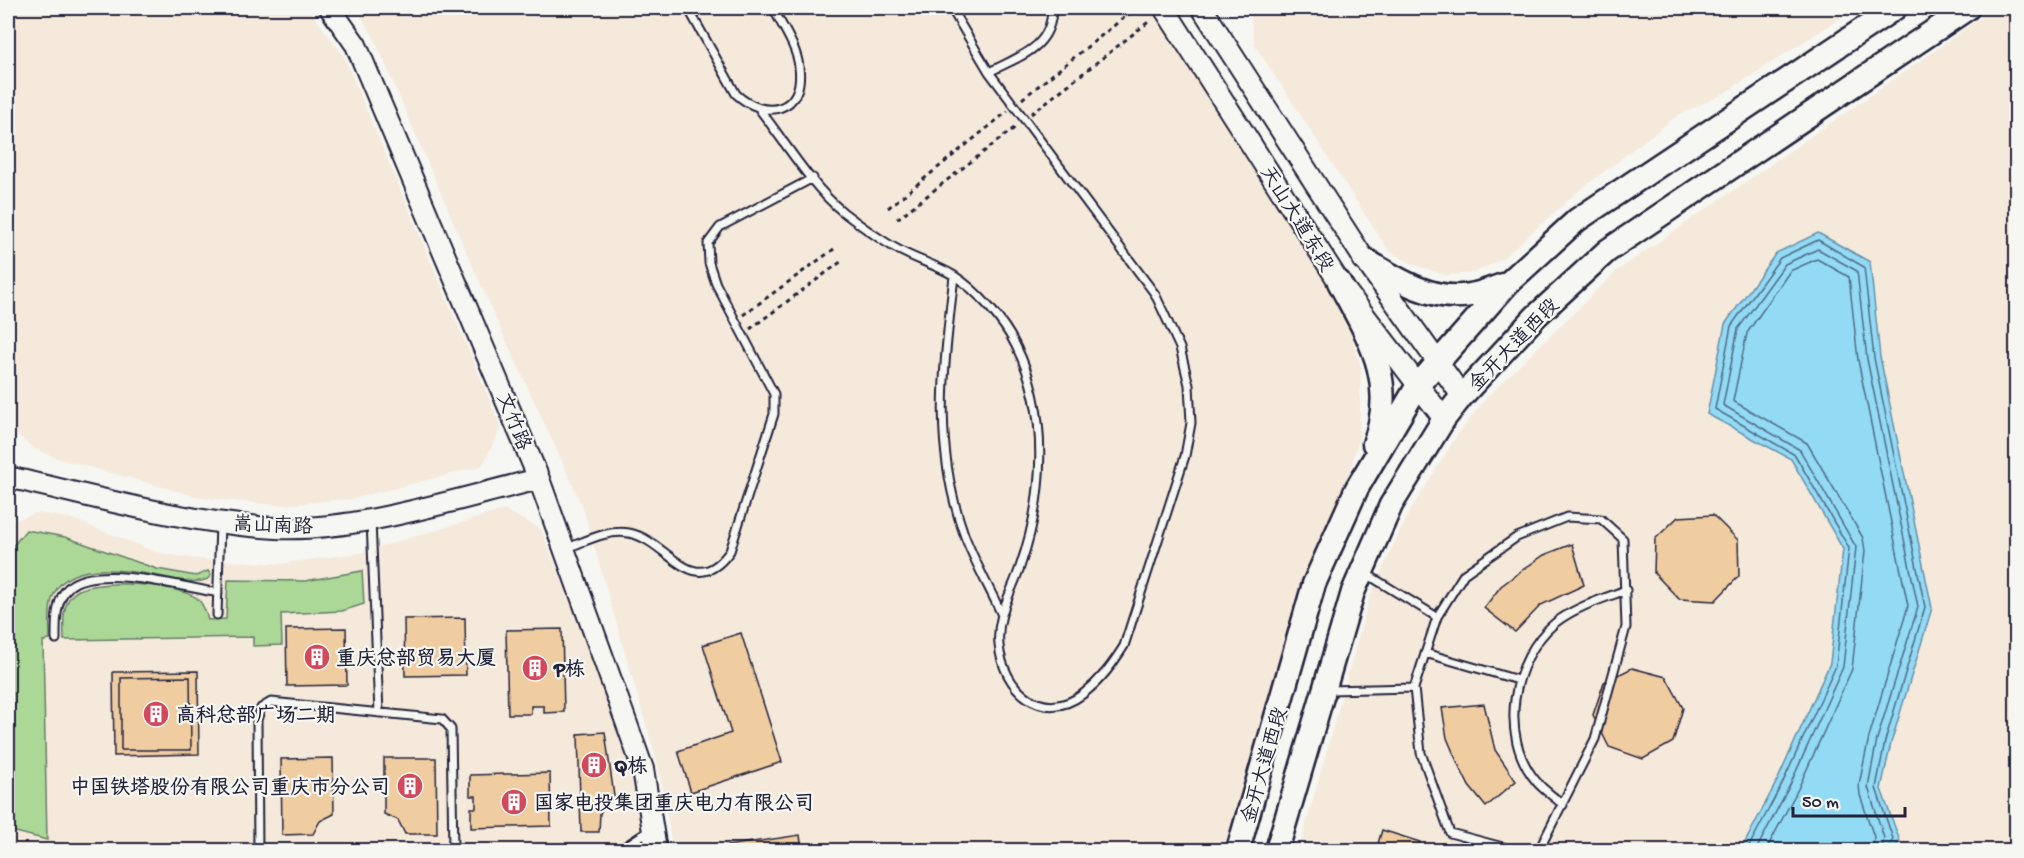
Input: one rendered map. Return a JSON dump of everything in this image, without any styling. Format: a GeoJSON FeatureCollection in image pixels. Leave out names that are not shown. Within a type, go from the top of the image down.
{"type":"FeatureCollection","features":[{"type":"Feature","properties":{"kind":"main road","name":"金开大道西段"},"geometry":{"type":"LineString","coordinates":[[1238,850],[1314,584],[1357,488],[1418,385],[1508,284],[1577,220],[1895,8]]}},
{"type":"Feature","properties":{"kind":"main road","name":"金开大道西段"},"geometry":{"type":"LineString","coordinates":[[1277,850],[1323,690],[1362,572],[1391,505],[1444,419],[1462,396],[1536,316],[1606,251],[1968,8]]}},
{"type":"Feature","properties":{"kind":"main road"},"geometry":{"type":"LineString","coordinates":[[1364,259],[1397,280],[1434,293],[1473,295],[1508,284]]}},
{"type":"Feature","properties":{"kind":"main road"},"geometry":{"type":"LineString","coordinates":[[1339,282],[1377,358],[1384,386],[1383,411],[1377,436],[1357,488]]}},
{"type":"Feature","properties":{"kind":"street","name":"文竹路"},"geometry":{"type":"LineString","coordinates":[[330,8],[356,45],[539,479],[643,769],[656,850]]}},
{"type":"Feature","properties":{"kind":"street","name":"天山大道东段"},"geometry":{"type":"LineString","coordinates":[[1202,8],[1364,259],[1462,396]]}},
{"type":"Feature","properties":{"kind":"street","name":"天山大道东段"},"geometry":{"type":"LineString","coordinates":[[1168,11],[1339,282],[1444,419]]}},
{"type":"Feature","properties":{"kind":"street","name":"嵩山南路"},"geometry":{"type":"LineString","coordinates":[[8,477],[220,522],[277,528],[352,523],[539,479]]}},
{"type":"Feature","properties":{"kind":"lane"},"geometry":{"type":"LineString","coordinates":[[688,8],[736,94],[746,103],[760,110],[813,178],[842,210],[889,243],[954,276],[1000,321],[1016,346],[1031,384],[1038,431],[1040,470],[1035,521],[1001,613],[998,642],[1000,662],[1010,683],[1022,697],[1039,703],[1061,704],[1082,695],[1108,672],[1127,634],[1185,456],[1191,423],[1189,385],[1180,348],[1155,294],[989,72],[951,8]]}},
{"type":"Feature","properties":{"kind":"lane"},"geometry":{"type":"LineString","coordinates":[[760,110],[777,110],[788,104],[796,94],[799,82],[800,67],[796,54],[773,8]]}},
{"type":"Feature","properties":{"kind":"lane"},"geometry":{"type":"LineString","coordinates":[[989,72],[1035,48],[1048,34],[1052,8]]}},
{"type":"Feature","properties":{"kind":"lane"},"geometry":{"type":"LineString","coordinates":[[564,549],[611,532],[630,533],[651,542],[685,569],[706,572],[721,564],[730,551],[774,414],[774,394],[716,284],[709,263],[708,243],[720,227],[813,178]]}},
{"type":"Feature","properties":{"kind":"lane"},"geometry":{"type":"LineString","coordinates":[[954,276],[942,384],[945,458],[964,534],[1001,613]]}},
{"type":"Feature","properties":{"kind":"lane"},"geometry":{"type":"LineString","coordinates":[[1514,850],[1450,833],[1421,753],[1414,688],[1437,617],[1464,574],[1517,537],[1567,517],[1601,519],[1623,539],[1626,627],[1595,739],[1539,850]]}},
{"type":"Feature","properties":{"kind":"lane"},"geometry":{"type":"LineString","coordinates":[[370,519],[379,713]]}},
{"type":"Feature","properties":{"kind":"lane"},"geometry":{"type":"LineString","coordinates":[[218,615],[220,522]]}},
{"type":"Feature","properties":{"kind":"lane"},"geometry":{"type":"LineString","coordinates":[[1362,572],[1437,617]]}},
{"type":"Feature","properties":{"kind":"lane"},"geometry":{"type":"LineString","coordinates":[[56,639],[56,618],[63,594],[79,581],[135,577],[218,593]]}},
{"type":"Feature","properties":{"kind":"lane"},"geometry":{"type":"LineString","coordinates":[[1563,805],[1535,781],[1517,748],[1515,702],[1518,680],[1534,646],[1556,623],[1585,606],[1626,590]]}},
{"type":"Feature","properties":{"kind":"lane"},"geometry":{"type":"LineString","coordinates":[[1425,653],[1518,680]]}},
{"type":"Feature","properties":{"kind":"lane"},"geometry":{"type":"LineString","coordinates":[[1323,690],[1414,688]]}},
{"type":"Feature","properties":{"kind":"lane"},"geometry":{"type":"LineString","coordinates":[[258,850],[257,720],[261,708],[271,702],[442,719],[451,729],[453,850]]}},
{"type":"Feature","properties":{"kind":"lane"},"geometry":{"type":"LineString","coordinates":[[625,850],[627,845],[653,828]]}},
{"type":"Feature","properties":{"kind":"path"},"geometry":{"type":"LineString","coordinates":[[1026,96],[1136,8]]}},
{"type":"Feature","properties":{"kind":"path"},"geometry":{"type":"LineString","coordinates":[[1037,110],[1168,11]]}},
{"type":"Feature","properties":{"kind":"path"},"geometry":{"type":"LineString","coordinates":[[888,208],[998,119]]}},
{"type":"Feature","properties":{"kind":"path"},"geometry":{"type":"LineString","coordinates":[[897,219],[1009,132]]}},
{"type":"Feature","properties":{"kind":"path"},"geometry":{"type":"LineString","coordinates":[[735,320],[834,249]]}},
{"type":"Feature","properties":{"kind":"path"},"geometry":{"type":"LineString","coordinates":[[742,335],[842,261]]}},
{"type":"Feature","properties":{"kind":"shaded area"},"geometry":{"type":"Polygon","coordinates":[[[11,8],[308,8],[343,55],[501,427],[482,466],[351,499],[278,505],[203,498],[60,459],[34,449],[11,429],[8,424],[8,66],[11,8]]]}},
{"type":"Feature","properties":{"kind":"shaded area"},"geometry":{"type":"Polygon","coordinates":[[[356,8],[1151,8],[1331,289],[1350,331],[1361,368],[1359,438],[1347,482],[1306,580],[1227,850],[673,850],[658,765],[582,505],[483,290],[374,38],[356,8]]]}},
{"type":"Feature","properties":{"kind":"shaded area"},"geometry":{"type":"Polygon","coordinates":[[[1253,8],[1856,8],[1721,95],[1678,115],[1576,193],[1502,259],[1473,273],[1446,275],[1415,265],[1389,251],[1255,45],[1251,18],[1253,8]]]}},
{"type":"Feature","properties":{"kind":"shaded area"},"geometry":{"type":"Polygon","coordinates":[[[1993,8],[2016,8],[2016,850],[1299,850],[1370,596],[1409,513],[1458,434],[1487,397],[1617,271],[1939,48],[1993,8]]]}},
{"type":"Feature","properties":{"kind":"shaded area"},"geometry":{"type":"Polygon","coordinates":[[[504,510],[541,529],[638,772],[650,850],[8,850],[8,523],[37,513],[72,519],[156,552],[195,559],[278,564],[360,553],[504,510]]]}},
{"type":"Feature","properties":{"kind":"green space"},"geometry":{"type":"Polygon","coordinates":[[[26,530],[65,537],[157,569],[196,576],[208,571],[211,575],[202,581],[190,581],[130,571],[98,570],[69,577],[59,586],[51,604],[50,640],[43,641],[47,840],[8,830],[8,552],[26,530]]]}},
{"type":"Feature","properties":{"kind":"green space"},"geometry":{"type":"Polygon","coordinates":[[[362,571],[364,604],[342,611],[281,614],[282,645],[253,646],[253,637],[64,640],[66,605],[72,595],[81,589],[114,584],[134,584],[173,589],[198,599],[208,620],[226,619],[228,580],[305,581],[362,571]]]}},
{"type":"Feature","properties":{"kind":"water"},"geometry":{"type":"Polygon","coordinates":[[[1818,233],[1870,262],[1880,357],[1932,608],[1891,743],[1881,789],[1900,841],[1893,850],[1741,850],[1778,779],[1830,663],[1843,549],[1791,459],[1707,414],[1725,324],[1776,253],[1818,233]]]}},
{"type":"Feature","properties":{"kind":"building"},"geometry":{"type":"Polygon","coordinates":[[[1713,515],[1738,540],[1739,576],[1715,601],[1679,599],[1654,573],[1655,539],[1678,517],[1713,515]]]}},
{"type":"Feature","properties":{"kind":"building"},"geometry":{"type":"Polygon","coordinates":[[[1572,544],[1584,585],[1541,605],[1515,632],[1484,608],[1501,586],[1521,571],[1544,555],[1572,544]]]}},
{"type":"Feature","properties":{"kind":"building"},"geometry":{"type":"Polygon","coordinates":[[[465,618],[466,675],[405,676],[404,619],[465,618]]]}},
{"type":"Feature","properties":{"kind":"building","name":"重庆总部贸易大厦"},"geometry":{"type":"Polygon","coordinates":[[[346,628],[347,685],[287,686],[286,629],[346,628]]]}},
{"type":"Feature","properties":{"kind":"building","name":"P栋"},"geometry":{"type":"Polygon","coordinates":[[[562,629],[564,712],[544,713],[544,706],[531,706],[531,714],[508,714],[506,630],[562,629]]]}},
{"type":"Feature","properties":{"kind":"building"},"geometry":{"type":"Polygon","coordinates":[[[741,633],[782,762],[691,792],[678,751],[731,733],[703,645],[741,633]]]}},
{"type":"Feature","properties":{"kind":"building"},"geometry":{"type":"Polygon","coordinates":[[[1632,668],[1666,677],[1683,708],[1673,742],[1643,759],[1609,747],[1593,715],[1604,682],[1632,668]]]}},
{"type":"Feature","properties":{"kind":"building"},"geometry":{"type":"Polygon","coordinates":[[[198,671],[199,754],[114,756],[113,672],[198,671]],[[190,677],[121,678],[121,750],[191,750],[190,677]]]}},
{"type":"Feature","properties":{"kind":"building","name":"高科总部广场二期"},"geometry":{"type":"Polygon","coordinates":[[[190,677],[191,750],[121,750],[121,678],[190,677]]]}},
{"type":"Feature","properties":{"kind":"building"},"geometry":{"type":"Polygon","coordinates":[[[1484,704],[1495,750],[1516,781],[1486,807],[1469,786],[1458,764],[1447,738],[1442,708],[1484,704]]]}},
{"type":"Feature","properties":{"kind":"building","name":"Q栋"},"geometry":{"type":"Polygon","coordinates":[[[605,732],[614,796],[607,801],[600,813],[599,832],[581,832],[578,734],[605,732]]]}},
{"type":"Feature","properties":{"kind":"building"},"geometry":{"type":"Polygon","coordinates":[[[333,758],[334,814],[320,821],[313,834],[282,835],[281,759],[333,758]]]}},
{"type":"Feature","properties":{"kind":"building","name":"中国铁塔股份有限公司重庆市分公司"},"geometry":{"type":"Polygon","coordinates":[[[384,758],[436,758],[437,834],[405,834],[398,820],[384,814],[384,758]]]}},
{"type":"Feature","properties":{"kind":"building","name":"国家电投集团重庆电力有限公司"},"geometry":{"type":"Polygon","coordinates":[[[550,773],[551,826],[471,828],[471,808],[476,808],[476,796],[470,796],[470,775],[550,773]]]}},
{"type":"Feature","properties":{"kind":"building"},"geometry":{"type":"Polygon","coordinates":[[[1382,830],[1420,842],[1418,850],[1376,850],[1382,830]]]}},
{"type":"Feature","properties":{"kind":"building"},"geometry":{"type":"Polygon","coordinates":[[[800,835],[802,850],[713,850],[712,848],[800,835]]]}},
{"type":"Feature","properties":{"kind":"place","name":"重庆总部贸易大厦"},"geometry":{"type":"Point","coordinates":[317,657]}},
{"type":"Feature","properties":{"kind":"place","name":"P栋"},"geometry":{"type":"Point","coordinates":[535,668]}},
{"type":"Feature","properties":{"kind":"place","name":"高科总部广场二期"},"geometry":{"type":"Point","coordinates":[156,714]}},
{"type":"Feature","properties":{"kind":"place","name":"Q栋"},"geometry":{"type":"Point","coordinates":[594,765]}},
{"type":"Feature","properties":{"kind":"place","name":"中国铁塔股份有限公司重庆市分公司"},"geometry":{"type":"Point","coordinates":[410,786]}},
{"type":"Feature","properties":{"kind":"place","name":"国家电投集团重庆电力有限公司"},"geometry":{"type":"Point","coordinates":[514,802]}}]}
